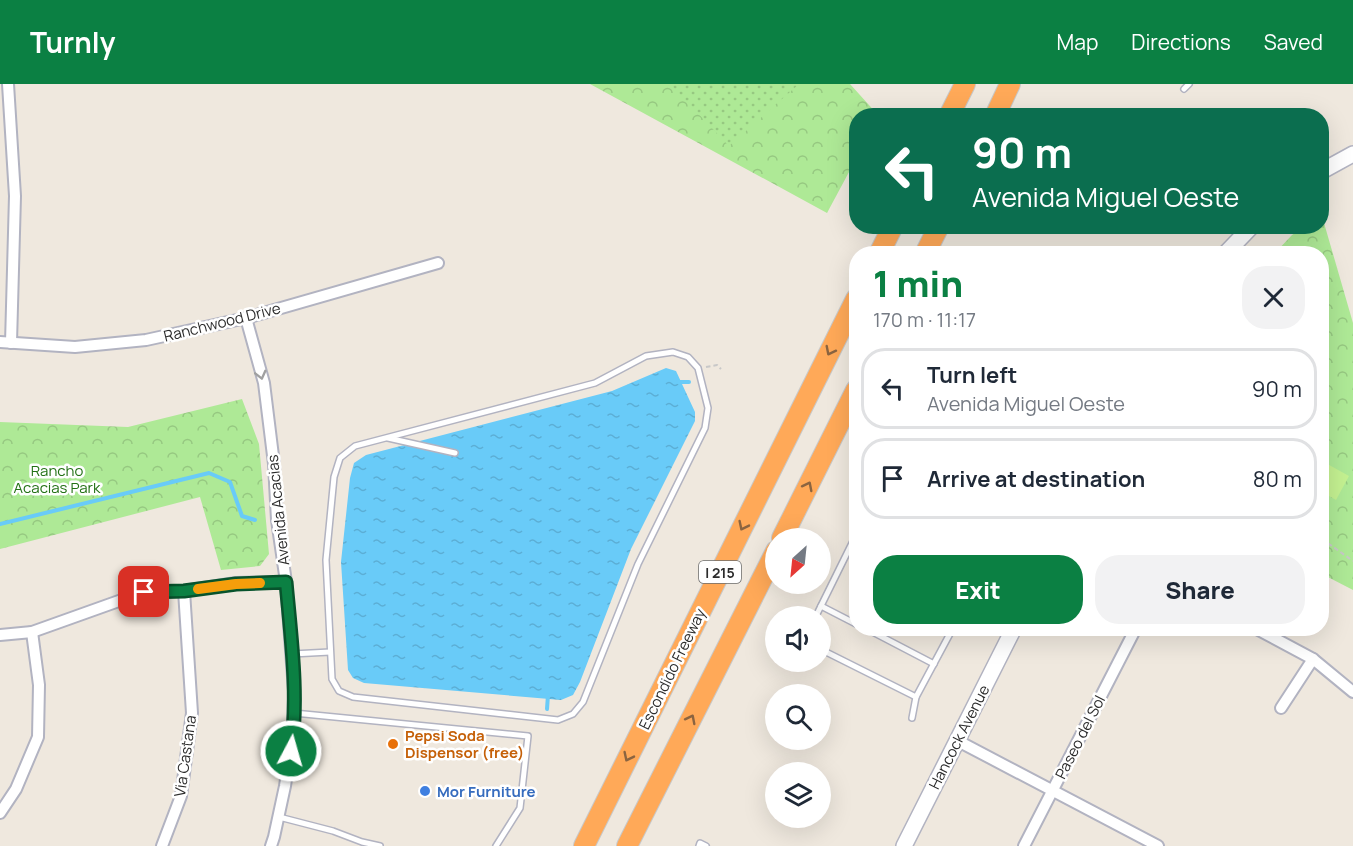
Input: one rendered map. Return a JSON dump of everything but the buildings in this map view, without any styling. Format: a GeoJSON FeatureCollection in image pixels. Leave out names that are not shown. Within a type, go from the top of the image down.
{"type":"FeatureCollection","features":[{"type":"Feature","properties":{"kind":"highway"},"geometry":{"type":"LineString","coordinates":[[953,108],[965,84]]}},
{"type":"Feature","properties":{"kind":"highway"},"geometry":{"type":"LineString","coordinates":[[999,108],[1010,84]]}},
{"type":"Feature","properties":{"kind":"highway","name":"Escondido Freeway"},"geometry":{"type":"LineString","coordinates":[[584,846],[849,313]]}},
{"type":"Feature","properties":{"kind":"highway"},"geometry":{"type":"LineString","coordinates":[[787,528],[849,404]]}},
{"type":"Feature","properties":{"kind":"highway","name":"I 215"},"geometry":{"type":"LineString","coordinates":[[627,846],[765,573]]}},
{"type":"Feature","properties":{"kind":"main road"},"geometry":{"type":"LineString","coordinates":[[1329,167],[1353,154]]}},
{"type":"Feature","properties":{"kind":"main road"},"geometry":{"type":"LineString","coordinates":[[1233,246],[1244,234]]}},
{"type":"Feature","properties":{"kind":"main road","name":"Hancock Avenue"},"geometry":{"type":"LineString","coordinates":[[904,846],[1010,636]]}},
{"type":"Feature","properties":{"kind":"street"},"geometry":{"type":"LineString","coordinates":[[6,342],[15,196],[8,84]]}},
{"type":"Feature","properties":{"kind":"street","name":"Ranchwood Drive"},"geometry":{"type":"LineString","coordinates":[[6,342],[75,347],[146,340],[246,318],[438,263]]}},
{"type":"Feature","properties":{"kind":"street","name":"Avenida Acacias"},"geometry":{"type":"LineString","coordinates":[[246,318],[264,383],[274,464],[277,520],[286,582],[294,691],[294,733],[279,817],[271,846]]}},
{"type":"Feature","properties":{"kind":"street"},"geometry":{"type":"LineString","coordinates":[[0,635],[32,632],[144,592],[184,591],[236,584],[286,582]]}},
{"type":"Feature","properties":{"kind":"street","name":"Via Castana"},"geometry":{"type":"LineString","coordinates":[[162,846],[181,796],[192,713],[184,591]]}},
{"type":"Feature","properties":{"kind":"street"},"geometry":{"type":"LineString","coordinates":[[0,813],[16,789],[38,737],[39,685],[32,632]]}},
{"type":"Feature","properties":{"kind":"street","name":"Paseo del Sol"},"geometry":{"type":"LineString","coordinates":[[1024,846],[1132,636]]}},
{"type":"Feature","properties":{"kind":"street"},"geometry":{"type":"LineString","coordinates":[[1270,636],[1313,659],[1353,692]]}},
{"type":"Feature","properties":{"kind":"street"},"geometry":{"type":"LineString","coordinates":[[1281,708],[1313,659]]}},
{"type":"Feature","properties":{"kind":"street"},"geometry":{"type":"LineString","coordinates":[[957,741],[1158,846]]}},
{"type":"Feature","properties":{"kind":"lane"},"geometry":{"type":"LineString","coordinates":[[1184,89],[1189,84]]}},
{"type":"Feature","properties":{"kind":"lane"},"geometry":{"type":"LineString","coordinates":[[673,352],[688,357],[698,368],[708,408],[705,428],[638,564],[583,702],[573,714],[558,720],[353,698],[339,691],[332,679],[326,560],[334,477],[340,458],[355,446],[387,438],[595,383],[646,356],[673,352]]}},
{"type":"Feature","properties":{"kind":"lane"},"geometry":{"type":"LineString","coordinates":[[387,438],[455,453]]}},
{"type":"Feature","properties":{"kind":"lane"},"geometry":{"type":"LineString","coordinates":[[821,606],[849,549]]}},
{"type":"Feature","properties":{"kind":"lane"},"geometry":{"type":"LineString","coordinates":[[831,611],[849,620]]}},
{"type":"Feature","properties":{"kind":"lane"},"geometry":{"type":"LineString","coordinates":[[880,636],[934,664]]}},
{"type":"Feature","properties":{"kind":"lane"},"geometry":{"type":"LineString","coordinates":[[912,718],[916,697],[949,636]]}},
{"type":"Feature","properties":{"kind":"lane"},"geometry":{"type":"LineString","coordinates":[[292,654],[330,652]]}},
{"type":"Feature","properties":{"kind":"lane"},"geometry":{"type":"LineString","coordinates":[[831,654],[916,697]]}},
{"type":"Feature","properties":{"kind":"lane"},"geometry":{"type":"LineString","coordinates":[[294,713],[528,736],[520,807],[496,846]]}},
{"type":"Feature","properties":{"kind":"lane"},"geometry":{"type":"LineString","coordinates":[[279,817],[380,846]]}},
{"type":"Feature","properties":{"kind":"lane"},"geometry":{"type":"LineString","coordinates":[[699,846],[700,843],[706,846]]}},
{"type":"Feature","properties":{"kind":"path"},"geometry":{"type":"LineString","coordinates":[[698,368],[717,365],[721,369]]}},
{"type":"Feature","properties":{"kind":"path"},"geometry":{"type":"LineString","coordinates":[[1329,543],[1353,561]]}},
{"type":"Feature","properties":{"kind":"green space"},"geometry":{"type":"Polygon","coordinates":[[[590,84],[850,84],[872,108],[849,108],[849,172],[827,213],[590,84]]]}},
{"type":"Feature","properties":{"kind":"green space"},"geometry":{"type":"Polygon","coordinates":[[[670,84],[799,84],[729,146],[670,84]]]}},
{"type":"Feature","properties":{"kind":"green space"},"geometry":{"type":"Polygon","coordinates":[[[1327,234],[1353,323],[1353,590],[1329,578],[1329,246],[1282,246],[1292,235],[1327,234]]]}},
{"type":"Feature","properties":{"kind":"green space","name":"Rancho Acacias Park"},"geometry":{"type":"Polygon","coordinates":[[[242,399],[259,444],[269,554],[260,566],[221,570],[200,497],[0,549],[0,422],[128,427],[242,399]]]}},
{"type":"Feature","properties":{"kind":"green space"},"geometry":{"type":"Polygon","coordinates":[[[1329,465],[1349,476],[1336,500],[1329,496],[1329,465]]]}},
{"type":"Feature","properties":{"kind":"water"},"geometry":{"type":"Polygon","coordinates":[[[666,368],[676,371],[695,412],[695,421],[631,549],[573,695],[561,700],[364,683],[353,678],[348,670],[341,562],[350,478],[354,463],[366,455],[612,391],[666,368]]]}},
{"type":"Feature","properties":{"kind":"waterway"},"geometry":{"type":"LineString","coordinates":[[678,382],[689,382]]}},
{"type":"Feature","properties":{"kind":"waterway"},"geometry":{"type":"LineString","coordinates":[[0,524],[209,473],[230,482],[242,516],[255,520]]}},
{"type":"Feature","properties":{"kind":"waterway"},"geometry":{"type":"LineString","coordinates":[[547,709],[548,695]]}},
{"type":"Feature","properties":{"kind":"slow traffic"},"geometry":{"type":"LineString","coordinates":[[198,589],[260,583]]}},
{"type":"Feature","properties":{"kind":"place","name":"Pepsi Soda Dispensor (free)"},"geometry":{"type":"Point","coordinates":[393,744]}},
{"type":"Feature","properties":{"kind":"place","name":"Mor Furniture"},"geometry":{"type":"Point","coordinates":[425,791]}},
{"type":"Feature","properties":{"kind":"route"},"geometry":{"type":"LineString","coordinates":[[144,592],[184,591],[236,584],[286,582],[294,691],[294,733],[291,751]]}}]}
